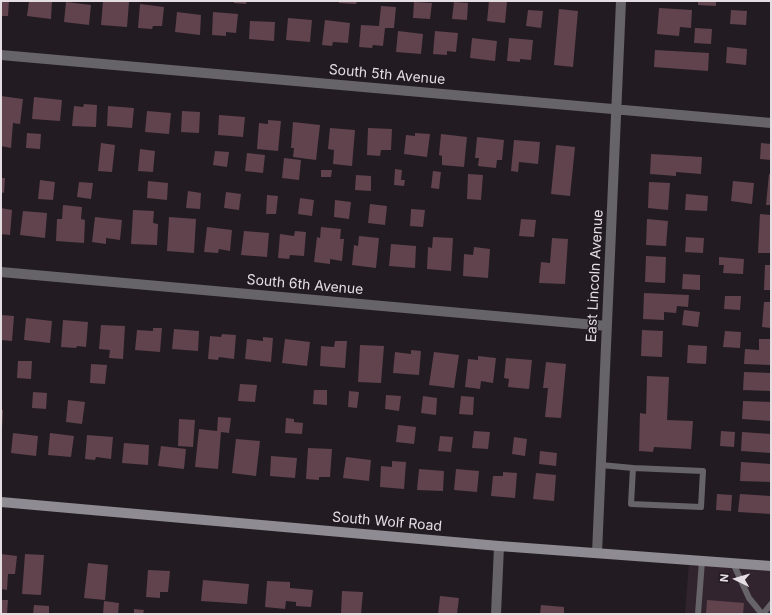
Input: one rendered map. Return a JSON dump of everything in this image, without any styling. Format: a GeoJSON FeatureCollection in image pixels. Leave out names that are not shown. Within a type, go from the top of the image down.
{"type":"FeatureCollection","features":[{"type":"Feature","properties":{"kind":"main road","name":"South Wolf Road"},"geometry":{"type":"LineString","coordinates":[[1,502],[499,546],[771,566]]}},
{"type":"Feature","properties":{"kind":"street","name":"East Lincoln Avenue"},"geometry":{"type":"LineString","coordinates":[[597,553],[621,1]]}},
{"type":"Feature","properties":{"kind":"street","name":"South 5th Avenue"},"geometry":{"type":"LineString","coordinates":[[1,55],[771,123]]}},
{"type":"Feature","properties":{"kind":"street","name":"South 6th Avenue"},"geometry":{"type":"LineString","coordinates":[[1,272],[607,326]]}},
{"type":"Feature","properties":{"kind":"street"},"geometry":{"type":"LineString","coordinates":[[496,614],[499,546]]}},
{"type":"Feature","properties":{"kind":"lane"},"geometry":{"type":"LineString","coordinates":[[601,465],[703,471],[701,507],[631,504],[633,468]]}},
{"type":"Feature","properties":{"kind":"lane"},"geometry":{"type":"LineString","coordinates":[[698,614],[702,561]]}},
{"type":"Feature","properties":{"kind":"lane"},"geometry":{"type":"LineString","coordinates":[[733,563],[749,598],[762,614],[771,604]]}},
{"type":"Feature","properties":{"kind":"shaded area"},"geometry":{"type":"Polygon","coordinates":[[[689,563],[771,571],[771,614],[685,614],[689,563]]]}},
{"type":"Feature","properties":{"kind":"building"},"geometry":{"type":"Polygon","coordinates":[[[1,1],[9,1],[8,16],[1,16],[1,1]]]}},
{"type":"Feature","properties":{"kind":"building"},"geometry":{"type":"Polygon","coordinates":[[[29,1],[52,1],[51,19],[27,16],[29,1]]]}},
{"type":"Feature","properties":{"kind":"building"},"geometry":{"type":"Polygon","coordinates":[[[103,1],[129,2],[127,27],[101,25],[103,1]]]}},
{"type":"Feature","properties":{"kind":"building"},"geometry":{"type":"Polygon","coordinates":[[[234,1],[247,1],[246,4],[234,3],[234,1]]]}},
{"type":"Feature","properties":{"kind":"building"},"geometry":{"type":"Polygon","coordinates":[[[339,1],[357,1],[356,4],[339,3],[339,1]]]}},
{"type":"Feature","properties":{"kind":"building"},"geometry":{"type":"Polygon","coordinates":[[[489,1],[507,2],[505,23],[487,21],[489,1]]]}},
{"type":"Feature","properties":{"kind":"building"},"geometry":{"type":"Polygon","coordinates":[[[698,1],[716,1],[716,6],[698,5],[698,1]]]}},
{"type":"Feature","properties":{"kind":"building"},"geometry":{"type":"Polygon","coordinates":[[[66,2],[91,5],[89,25],[64,22],[66,2]]]}},
{"type":"Feature","properties":{"kind":"building"},"geometry":{"type":"Polygon","coordinates":[[[414,2],[432,3],[430,19],[413,18],[414,2]]]}},
{"type":"Feature","properties":{"kind":"building"},"geometry":{"type":"Polygon","coordinates":[[[454,2],[468,3],[467,20],[452,19],[454,2]]]}},
{"type":"Feature","properties":{"kind":"building"},"geometry":{"type":"Polygon","coordinates":[[[140,4],[164,7],[162,26],[153,26],[152,29],[138,28],[140,4]]]}},
{"type":"Feature","properties":{"kind":"building"},"geometry":{"type":"Polygon","coordinates":[[[381,6],[396,7],[394,28],[385,28],[383,46],[373,45],[372,48],[359,47],[361,25],[379,26],[381,6]]]}},
{"type":"Feature","properties":{"kind":"building"},"geometry":{"type":"Polygon","coordinates":[[[659,8],[692,10],[691,28],[680,27],[679,36],[657,34],[659,8]]]}},
{"type":"Feature","properties":{"kind":"building"},"geometry":{"type":"Polygon","coordinates":[[[559,9],[578,11],[573,67],[554,65],[559,9]]]}},
{"type":"Feature","properties":{"kind":"building"},"geometry":{"type":"Polygon","coordinates":[[[528,10],[543,11],[541,28],[526,26],[528,10]]]}},
{"type":"Feature","properties":{"kind":"building"},"geometry":{"type":"Polygon","coordinates":[[[731,10],[747,11],[746,25],[730,24],[731,10]]]}},
{"type":"Feature","properties":{"kind":"building"},"geometry":{"type":"Polygon","coordinates":[[[177,12],[201,15],[200,35],[175,32],[177,12]]]}},
{"type":"Feature","properties":{"kind":"building"},"geometry":{"type":"Polygon","coordinates":[[[213,12],[238,14],[236,33],[226,32],[226,36],[212,35],[213,12]]]}},
{"type":"Feature","properties":{"kind":"building"},"geometry":{"type":"Polygon","coordinates":[[[288,18],[312,20],[310,42],[286,40],[288,18]]]}},
{"type":"Feature","properties":{"kind":"building"},"geometry":{"type":"Polygon","coordinates":[[[325,20],[350,23],[348,43],[333,42],[332,46],[322,45],[325,20]]]}},
{"type":"Feature","properties":{"kind":"building"},"geometry":{"type":"Polygon","coordinates":[[[250,21],[275,22],[274,41],[249,39],[250,21]]]}},
{"type":"Feature","properties":{"kind":"building"},"geometry":{"type":"Polygon","coordinates":[[[695,28],[712,29],[711,44],[694,43],[695,28]]]}},
{"type":"Feature","properties":{"kind":"building"},"geometry":{"type":"Polygon","coordinates":[[[398,31],[423,34],[421,54],[396,52],[398,31]]]}},
{"type":"Feature","properties":{"kind":"building"},"geometry":{"type":"Polygon","coordinates":[[[435,31],[458,33],[456,52],[447,51],[447,55],[433,54],[435,31]]]}},
{"type":"Feature","properties":{"kind":"building"},"geometry":{"type":"Polygon","coordinates":[[[472,38],[497,41],[495,61],[470,58],[472,38]]]}},
{"type":"Feature","properties":{"kind":"building"},"geometry":{"type":"Polygon","coordinates":[[[509,38],[533,40],[531,60],[520,59],[520,62],[507,61],[509,38]]]}},
{"type":"Feature","properties":{"kind":"building"},"geometry":{"type":"Polygon","coordinates":[[[727,47],[747,49],[746,65],[726,63],[727,47]]]}},
{"type":"Feature","properties":{"kind":"building"},"geometry":{"type":"Polygon","coordinates":[[[655,50],[709,53],[708,71],[654,67],[655,50]]]}},
{"type":"Feature","properties":{"kind":"building"},"geometry":{"type":"Polygon","coordinates":[[[1,96],[23,99],[20,124],[13,123],[11,148],[1,146],[1,96]]]}},
{"type":"Feature","properties":{"kind":"building"},"geometry":{"type":"Polygon","coordinates":[[[34,97],[62,100],[60,121],[32,119],[34,97]]]}},
{"type":"Feature","properties":{"kind":"building"},"geometry":{"type":"Polygon","coordinates":[[[84,104],[97,105],[96,127],[72,126],[74,106],[83,107],[84,104]]]}},
{"type":"Feature","properties":{"kind":"building"},"geometry":{"type":"Polygon","coordinates":[[[108,106],[134,108],[132,128],[107,126],[108,106]]]}},
{"type":"Feature","properties":{"kind":"building"},"geometry":{"type":"Polygon","coordinates":[[[147,111],[171,113],[169,134],[145,132],[147,111]]]}},
{"type":"Feature","properties":{"kind":"building"},"geometry":{"type":"Polygon","coordinates":[[[182,111],[200,112],[199,133],[181,132],[182,111]]]}},
{"type":"Feature","properties":{"kind":"building"},"geometry":{"type":"Polygon","coordinates":[[[219,115],[245,117],[243,137],[218,135],[219,115]]]}},
{"type":"Feature","properties":{"kind":"building"},"geometry":{"type":"Polygon","coordinates":[[[268,120],[281,121],[278,151],[257,149],[259,123],[268,124],[268,120]]]}},
{"type":"Feature","properties":{"kind":"building"},"geometry":{"type":"Polygon","coordinates":[[[293,122],[320,125],[316,160],[293,157],[294,148],[291,148],[293,122]]]}},
{"type":"Feature","properties":{"kind":"building"},"geometry":{"type":"Polygon","coordinates":[[[330,128],[355,130],[352,166],[333,164],[334,150],[328,149],[330,128]]]}},
{"type":"Feature","properties":{"kind":"building"},"geometry":{"type":"Polygon","coordinates":[[[368,128],[392,129],[391,150],[381,150],[380,156],[367,155],[368,128]]]}},
{"type":"Feature","properties":{"kind":"building"},"geometry":{"type":"Polygon","coordinates":[[[27,133],[41,134],[40,149],[26,148],[27,133]]]}},
{"type":"Feature","properties":{"kind":"building"},"geometry":{"type":"Polygon","coordinates":[[[415,133],[430,134],[427,157],[404,154],[406,135],[415,136],[415,133]]]}},
{"type":"Feature","properties":{"kind":"building"},"geometry":{"type":"Polygon","coordinates":[[[441,134],[467,137],[464,167],[442,165],[442,156],[439,155],[441,134]]]}},
{"type":"Feature","properties":{"kind":"building"},"geometry":{"type":"Polygon","coordinates":[[[477,137],[504,140],[502,160],[497,160],[496,168],[478,166],[479,158],[475,158],[477,137]]]}},
{"type":"Feature","properties":{"kind":"building"},"geometry":{"type":"Polygon","coordinates":[[[514,140],[540,142],[538,164],[519,162],[518,172],[511,171],[514,140]]]}},
{"type":"Feature","properties":{"kind":"building"},"geometry":{"type":"Polygon","coordinates":[[[101,143],[115,145],[112,172],[98,171],[101,143]]]}},
{"type":"Feature","properties":{"kind":"building"},"geometry":{"type":"Polygon","coordinates":[[[761,143],[771,144],[771,160],[760,159],[761,143]]]}},
{"type":"Feature","properties":{"kind":"building"},"geometry":{"type":"Polygon","coordinates":[[[556,145],[575,147],[570,196],[551,194],[556,145]]]}},
{"type":"Feature","properties":{"kind":"building"},"geometry":{"type":"Polygon","coordinates":[[[140,149],[155,151],[153,172],[138,171],[140,149]]]}},
{"type":"Feature","properties":{"kind":"building"},"geometry":{"type":"Polygon","coordinates":[[[215,151],[229,152],[227,167],[213,165],[215,151]]]}},
{"type":"Feature","properties":{"kind":"building"},"geometry":{"type":"Polygon","coordinates":[[[247,153],[265,155],[263,173],[245,171],[247,153]]]}},
{"type":"Feature","properties":{"kind":"building"},"geometry":{"type":"Polygon","coordinates":[[[651,154],[702,157],[701,174],[676,172],[676,176],[650,174],[651,154]]]}},
{"type":"Feature","properties":{"kind":"building"},"geometry":{"type":"Polygon","coordinates":[[[284,158],[301,160],[299,180],[282,178],[284,158]]]}},
{"type":"Feature","properties":{"kind":"building"},"geometry":{"type":"Polygon","coordinates":[[[395,169],[402,170],[401,180],[405,180],[404,186],[394,185],[395,169]]]}},
{"type":"Feature","properties":{"kind":"building"},"geometry":{"type":"Polygon","coordinates":[[[321,170],[332,170],[331,177],[321,177],[321,170]]]}},
{"type":"Feature","properties":{"kind":"building"},"geometry":{"type":"Polygon","coordinates":[[[433,171],[441,172],[439,189],[431,188],[433,171]]]}},
{"type":"Feature","properties":{"kind":"building"},"geometry":{"type":"Polygon","coordinates":[[[468,174],[483,175],[481,200],[467,199],[468,174]]]}},
{"type":"Feature","properties":{"kind":"building"},"geometry":{"type":"Polygon","coordinates":[[[769,174],[771,174],[771,205],[766,205],[769,174]]]}},
{"type":"Feature","properties":{"kind":"building"},"geometry":{"type":"Polygon","coordinates":[[[356,175],[371,176],[371,191],[355,190],[356,175]]]}},
{"type":"Feature","properties":{"kind":"building"},"geometry":{"type":"Polygon","coordinates":[[[1,178],[5,178],[4,193],[1,192],[1,178]]]}},
{"type":"Feature","properties":{"kind":"building"},"geometry":{"type":"Polygon","coordinates":[[[40,180],[55,182],[53,200],[38,199],[40,180]]]}},
{"type":"Feature","properties":{"kind":"building"},"geometry":{"type":"Polygon","coordinates":[[[148,181],[168,183],[167,200],[147,198],[148,181]]]}},
{"type":"Feature","properties":{"kind":"building"},"geometry":{"type":"Polygon","coordinates":[[[733,181],[754,183],[752,204],[731,201],[733,181]]]}},
{"type":"Feature","properties":{"kind":"building"},"geometry":{"type":"Polygon","coordinates":[[[79,182],[93,183],[91,199],[77,197],[79,182]]]}},
{"type":"Feature","properties":{"kind":"building"},"geometry":{"type":"Polygon","coordinates":[[[649,182],[670,183],[668,210],[648,208],[649,182]]]}},
{"type":"Feature","properties":{"kind":"building"},"geometry":{"type":"Polygon","coordinates":[[[188,191],[201,193],[200,209],[186,208],[188,191]]]}},
{"type":"Feature","properties":{"kind":"building"},"geometry":{"type":"Polygon","coordinates":[[[226,192],[241,194],[239,210],[224,208],[226,192]]]}},
{"type":"Feature","properties":{"kind":"building"},"geometry":{"type":"Polygon","coordinates":[[[686,194],[708,196],[707,211],[685,210],[686,194]]]}},
{"type":"Feature","properties":{"kind":"building"},"geometry":{"type":"Polygon","coordinates":[[[267,195],[278,196],[276,214],[266,214],[267,195]]]}},
{"type":"Feature","properties":{"kind":"building"},"geometry":{"type":"Polygon","coordinates":[[[300,198],[314,200],[312,216],[298,214],[300,198]]]}},
{"type":"Feature","properties":{"kind":"building"},"geometry":{"type":"Polygon","coordinates":[[[335,200],[351,202],[349,219],[334,217],[335,200]]]}},
{"type":"Feature","properties":{"kind":"building"},"geometry":{"type":"Polygon","coordinates":[[[370,204],[387,206],[385,225],[368,223],[370,204]]]}},
{"type":"Feature","properties":{"kind":"building"},"geometry":{"type":"Polygon","coordinates":[[[63,205],[82,207],[81,219],[85,220],[84,243],[56,241],[57,219],[62,219],[63,205]]]}},
{"type":"Feature","properties":{"kind":"building"},"geometry":{"type":"Polygon","coordinates":[[[1,208],[12,210],[10,235],[1,234],[1,208]]]}},
{"type":"Feature","properties":{"kind":"building"},"geometry":{"type":"Polygon","coordinates":[[[411,209],[425,210],[423,227],[410,226],[411,209]]]}},
{"type":"Feature","properties":{"kind":"building"},"geometry":{"type":"Polygon","coordinates":[[[133,210],[154,211],[153,223],[158,224],[157,245],[131,244],[133,210]]]}},
{"type":"Feature","properties":{"kind":"building"},"geometry":{"type":"Polygon","coordinates":[[[23,211],[47,213],[45,238],[20,235],[23,211]]]}},
{"type":"Feature","properties":{"kind":"building"},"geometry":{"type":"Polygon","coordinates":[[[760,214],[771,215],[771,253],[758,253],[760,214]]]}},
{"type":"Feature","properties":{"kind":"building"},"geometry":{"type":"Polygon","coordinates":[[[95,217],[122,220],[120,240],[106,238],[106,244],[92,242],[95,217]]]}},
{"type":"Feature","properties":{"kind":"building"},"geometry":{"type":"Polygon","coordinates":[[[169,217],[196,219],[194,253],[167,251],[169,217]]]}},
{"type":"Feature","properties":{"kind":"building"},"geometry":{"type":"Polygon","coordinates":[[[521,219],[536,220],[534,237],[519,236],[521,219]]]}},
{"type":"Feature","properties":{"kind":"building"},"geometry":{"type":"Polygon","coordinates":[[[647,219],[668,221],[666,246],[646,245],[647,219]]]}},
{"type":"Feature","properties":{"kind":"building"},"geometry":{"type":"Polygon","coordinates":[[[207,227],[232,230],[230,251],[219,249],[218,253],[204,252],[207,227]]]}},
{"type":"Feature","properties":{"kind":"building"},"geometry":{"type":"Polygon","coordinates":[[[321,227],[341,229],[340,239],[344,239],[342,261],[330,259],[330,264],[314,262],[317,237],[320,238],[321,227]]]}},
{"type":"Feature","properties":{"kind":"building"},"geometry":{"type":"Polygon","coordinates":[[[244,231],[269,233],[267,257],[241,255],[244,231]]]}},
{"type":"Feature","properties":{"kind":"building"},"geometry":{"type":"Polygon","coordinates":[[[295,231],[306,232],[304,256],[290,255],[289,259],[278,258],[280,234],[294,236],[295,231]]]}},
{"type":"Feature","properties":{"kind":"building"},"geometry":{"type":"Polygon","coordinates":[[[359,236],[379,238],[376,268],[352,265],[354,245],[358,246],[359,236]]]}},
{"type":"Feature","properties":{"kind":"building"},"geometry":{"type":"Polygon","coordinates":[[[433,237],[453,238],[451,271],[427,269],[428,247],[432,248],[433,237]]]}},
{"type":"Feature","properties":{"kind":"building"},"geometry":{"type":"Polygon","coordinates":[[[686,237],[704,238],[703,253],[685,252],[686,237]]]}},
{"type":"Feature","properties":{"kind":"building"},"geometry":{"type":"Polygon","coordinates":[[[552,238],[568,239],[565,284],[539,283],[541,262],[550,263],[552,238]]]}},
{"type":"Feature","properties":{"kind":"building"},"geometry":{"type":"Polygon","coordinates":[[[391,244],[416,246],[415,268],[389,266],[391,244]]]}},
{"type":"Feature","properties":{"kind":"building"},"geometry":{"type":"Polygon","coordinates":[[[474,247],[490,249],[488,278],[463,276],[464,254],[473,255],[474,247]]]}},
{"type":"Feature","properties":{"kind":"building"},"geometry":{"type":"Polygon","coordinates":[[[646,256],[666,257],[665,283],[645,282],[646,256]]]}},
{"type":"Feature","properties":{"kind":"building"},"geometry":{"type":"Polygon","coordinates":[[[719,257],[744,259],[743,274],[723,273],[724,265],[719,265],[719,257]]]}},
{"type":"Feature","properties":{"kind":"building"},"geometry":{"type":"Polygon","coordinates":[[[765,265],[771,265],[771,290],[764,290],[765,265]]]}},
{"type":"Feature","properties":{"kind":"building"},"geometry":{"type":"Polygon","coordinates":[[[683,274],[700,275],[700,290],[682,289],[683,274]]]}},
{"type":"Feature","properties":{"kind":"building"},"geometry":{"type":"Polygon","coordinates":[[[644,293],[689,295],[688,307],[677,306],[676,313],[664,312],[664,320],[643,319],[644,293]]]}},
{"type":"Feature","properties":{"kind":"building"},"geometry":{"type":"Polygon","coordinates":[[[725,296],[741,296],[740,310],[724,309],[725,296]]]}},
{"type":"Feature","properties":{"kind":"building"},"geometry":{"type":"Polygon","coordinates":[[[764,302],[771,302],[771,328],[762,327],[764,302]]]}},
{"type":"Feature","properties":{"kind":"building"},"geometry":{"type":"Polygon","coordinates":[[[684,310],[700,312],[698,327],[682,325],[684,310]]]}},
{"type":"Feature","properties":{"kind":"building"},"geometry":{"type":"Polygon","coordinates":[[[1,315],[14,316],[12,341],[1,340],[1,315]]]}},
{"type":"Feature","properties":{"kind":"building"},"geometry":{"type":"Polygon","coordinates":[[[26,318],[52,321],[50,343],[24,340],[26,318]]]}},
{"type":"Feature","properties":{"kind":"building"},"geometry":{"type":"Polygon","coordinates":[[[63,320],[88,322],[86,347],[61,347],[63,320]]]}},
{"type":"Feature","properties":{"kind":"building"},"geometry":{"type":"Polygon","coordinates":[[[101,325],[125,326],[123,359],[109,358],[110,350],[99,349],[101,325]]]}},
{"type":"Feature","properties":{"kind":"building"},"geometry":{"type":"Polygon","coordinates":[[[153,328],[162,328],[160,352],[135,350],[137,330],[153,331],[153,328]]]}},
{"type":"Feature","properties":{"kind":"building"},"geometry":{"type":"Polygon","coordinates":[[[174,329],[199,331],[198,351],[172,349],[174,329]]]}},
{"type":"Feature","properties":{"kind":"building"},"geometry":{"type":"Polygon","coordinates":[[[642,330],[663,331],[662,357],[641,356],[642,330]]]}},
{"type":"Feature","properties":{"kind":"building"},"geometry":{"type":"Polygon","coordinates":[[[725,331],[741,332],[740,348],[723,347],[725,331]]]}},
{"type":"Feature","properties":{"kind":"building"},"geometry":{"type":"Polygon","coordinates":[[[222,334],[236,335],[234,359],[219,357],[218,360],[208,359],[210,336],[221,337],[222,334]]]}},
{"type":"Feature","properties":{"kind":"building"},"geometry":{"type":"Polygon","coordinates":[[[263,337],[273,338],[271,362],[245,359],[247,339],[263,341],[263,337]]]}},
{"type":"Feature","properties":{"kind":"building"},"geometry":{"type":"Polygon","coordinates":[[[285,339],[310,342],[307,366],[282,363],[285,339]]]}},
{"type":"Feature","properties":{"kind":"building"},"geometry":{"type":"Polygon","coordinates":[[[759,339],[771,339],[771,365],[744,364],[745,349],[759,350],[759,339]]]}},
{"type":"Feature","properties":{"kind":"building"},"geometry":{"type":"Polygon","coordinates":[[[335,341],[347,341],[345,368],[320,366],[321,346],[334,347],[335,341]]]}},
{"type":"Feature","properties":{"kind":"building"},"geometry":{"type":"Polygon","coordinates":[[[360,345],[384,346],[381,383],[358,382],[360,345]]]}},
{"type":"Feature","properties":{"kind":"building"},"geometry":{"type":"Polygon","coordinates":[[[688,345],[707,346],[706,364],[687,363],[688,345]]]}},
{"type":"Feature","properties":{"kind":"building"},"geometry":{"type":"Polygon","coordinates":[[[411,350],[421,351],[419,375],[393,373],[395,352],[411,354],[411,350]]]}},
{"type":"Feature","properties":{"kind":"building"},"geometry":{"type":"Polygon","coordinates":[[[434,352],[459,355],[454,388],[429,385],[434,352]]]}},
{"type":"Feature","properties":{"kind":"building"},"geometry":{"type":"Polygon","coordinates":[[[478,356],[496,358],[493,383],[481,381],[480,389],[465,387],[468,359],[478,360],[478,356]]]}},
{"type":"Feature","properties":{"kind":"building"},"geometry":{"type":"Polygon","coordinates":[[[506,358],[532,360],[529,389],[508,387],[509,379],[504,378],[506,358]]]}},
{"type":"Feature","properties":{"kind":"building"},"geometry":{"type":"Polygon","coordinates":[[[18,361],[32,361],[31,379],[17,378],[18,361]]]}},
{"type":"Feature","properties":{"kind":"building"},"geometry":{"type":"Polygon","coordinates":[[[546,362],[566,364],[561,418],[545,417],[548,388],[543,388],[546,362]]]}},
{"type":"Feature","properties":{"kind":"building"},"geometry":{"type":"Polygon","coordinates":[[[91,364],[107,365],[105,384],[90,383],[91,364]]]}},
{"type":"Feature","properties":{"kind":"building"},"geometry":{"type":"Polygon","coordinates":[[[744,372],[771,373],[771,391],[743,390],[744,372]]]}},
{"type":"Feature","properties":{"kind":"building"},"geometry":{"type":"Polygon","coordinates":[[[647,376],[669,377],[667,420],[693,421],[691,449],[654,447],[653,452],[639,451],[640,413],[646,414],[647,376]]]}},
{"type":"Feature","properties":{"kind":"building"},"geometry":{"type":"Polygon","coordinates":[[[240,384],[257,385],[255,402],[238,401],[240,384]]]}},
{"type":"Feature","properties":{"kind":"building"},"geometry":{"type":"Polygon","coordinates":[[[314,390],[327,390],[327,405],[313,404],[314,390]]]}},
{"type":"Feature","properties":{"kind":"building"},"geometry":{"type":"Polygon","coordinates":[[[349,391],[359,392],[357,408],[348,407],[349,391]]]}},
{"type":"Feature","properties":{"kind":"building"},"geometry":{"type":"Polygon","coordinates":[[[33,392],[47,393],[46,409],[32,408],[33,392]]]}},
{"type":"Feature","properties":{"kind":"building"},"geometry":{"type":"Polygon","coordinates":[[[386,395],[401,396],[399,411],[385,409],[386,395]]]}},
{"type":"Feature","properties":{"kind":"building"},"geometry":{"type":"Polygon","coordinates":[[[423,396],[437,398],[436,415],[421,413],[423,396]]]}},
{"type":"Feature","properties":{"kind":"building"},"geometry":{"type":"Polygon","coordinates":[[[461,396],[474,397],[473,415],[459,414],[461,396]]]}},
{"type":"Feature","properties":{"kind":"building"},"geometry":{"type":"Polygon","coordinates":[[[68,400],[85,402],[82,424],[66,422],[68,400]]]}},
{"type":"Feature","properties":{"kind":"building"},"geometry":{"type":"Polygon","coordinates":[[[743,401],[771,402],[771,421],[742,419],[743,401]]]}},
{"type":"Feature","properties":{"kind":"building"},"geometry":{"type":"Polygon","coordinates":[[[1,410],[3,410],[2,429],[1,429],[1,410]]]}},
{"type":"Feature","properties":{"kind":"building"},"geometry":{"type":"Polygon","coordinates":[[[218,417],[231,418],[229,433],[221,432],[218,469],[195,467],[199,429],[217,431],[218,417]]]}},
{"type":"Feature","properties":{"kind":"building"},"geometry":{"type":"Polygon","coordinates":[[[286,418],[294,419],[294,422],[303,423],[302,434],[285,433],[286,418]]]}},
{"type":"Feature","properties":{"kind":"building"},"geometry":{"type":"Polygon","coordinates":[[[179,419],[195,420],[193,447],[178,446],[179,419]]]}},
{"type":"Feature","properties":{"kind":"building"},"geometry":{"type":"Polygon","coordinates":[[[398,425],[416,427],[414,444],[396,442],[398,425]]]}},
{"type":"Feature","properties":{"kind":"building"},"geometry":{"type":"Polygon","coordinates":[[[474,431],[490,432],[488,449],[472,448],[474,431]]]}},
{"type":"Feature","properties":{"kind":"building"},"geometry":{"type":"Polygon","coordinates":[[[721,431],[735,432],[734,447],[720,446],[721,431]]]}},
{"type":"Feature","properties":{"kind":"building"},"geometry":{"type":"Polygon","coordinates":[[[742,432],[771,434],[771,453],[741,451],[742,432]]]}},
{"type":"Feature","properties":{"kind":"building"},"geometry":{"type":"Polygon","coordinates":[[[13,433],[38,436],[36,456],[11,453],[13,433]]]}},
{"type":"Feature","properties":{"kind":"building"},"geometry":{"type":"Polygon","coordinates":[[[50,433],[74,436],[71,457],[48,455],[50,433]]]}},
{"type":"Feature","properties":{"kind":"building"},"geometry":{"type":"Polygon","coordinates":[[[87,435],[113,437],[111,459],[96,457],[95,460],[85,459],[87,435]]]}},
{"type":"Feature","properties":{"kind":"building"},"geometry":{"type":"Polygon","coordinates":[[[440,436],[453,437],[451,452],[438,451],[440,436]]]}},
{"type":"Feature","properties":{"kind":"building"},"geometry":{"type":"Polygon","coordinates":[[[514,437],[527,439],[525,456],[512,454],[514,437]]]}},
{"type":"Feature","properties":{"kind":"building"},"geometry":{"type":"Polygon","coordinates":[[[236,439],[260,441],[256,476],[232,473],[236,439]]]}},
{"type":"Feature","properties":{"kind":"building"},"geometry":{"type":"Polygon","coordinates":[[[124,443],[149,445],[148,465],[122,463],[124,443]]]}},
{"type":"Feature","properties":{"kind":"building"},"geometry":{"type":"Polygon","coordinates":[[[161,446],[186,449],[184,469],[158,466],[161,446]]]}},
{"type":"Feature","properties":{"kind":"building"},"geometry":{"type":"Polygon","coordinates":[[[308,448],[332,449],[330,477],[319,477],[319,480],[306,479],[308,448]]]}},
{"type":"Feature","properties":{"kind":"building"},"geometry":{"type":"Polygon","coordinates":[[[540,451],[557,453],[556,466],[539,464],[540,451]]]}},
{"type":"Feature","properties":{"kind":"building"},"geometry":{"type":"Polygon","coordinates":[[[271,456],[297,458],[295,478],[270,476],[271,456]]]}},
{"type":"Feature","properties":{"kind":"building"},"geometry":{"type":"Polygon","coordinates":[[[346,457],[371,460],[369,481],[343,478],[346,457]]]}},
{"type":"Feature","properties":{"kind":"building"},"geometry":{"type":"Polygon","coordinates":[[[392,461],[406,462],[404,489],[380,487],[381,466],[392,467],[392,461]]]}},
{"type":"Feature","properties":{"kind":"building"},"geometry":{"type":"Polygon","coordinates":[[[741,462],[771,464],[771,482],[740,481],[741,462]]]}},
{"type":"Feature","properties":{"kind":"building"},"geometry":{"type":"Polygon","coordinates":[[[419,469],[444,471],[443,491],[417,490],[419,469]]]}},
{"type":"Feature","properties":{"kind":"building"},"geometry":{"type":"Polygon","coordinates":[[[456,469],[479,471],[477,492],[454,490],[456,469]]]}},
{"type":"Feature","properties":{"kind":"building"},"geometry":{"type":"Polygon","coordinates":[[[503,472],[517,473],[515,498],[491,496],[493,476],[503,476],[503,472]]]}},
{"type":"Feature","properties":{"kind":"building"},"geometry":{"type":"Polygon","coordinates":[[[536,473],[556,475],[554,501],[533,499],[536,473]]]}},
{"type":"Feature","properties":{"kind":"building"},"geometry":{"type":"Polygon","coordinates":[[[717,494],[732,495],[731,511],[716,510],[717,494]]]}},
{"type":"Feature","properties":{"kind":"building"},"geometry":{"type":"Polygon","coordinates":[[[740,494],[771,496],[771,514],[738,512],[740,494]]]}},
{"type":"Feature","properties":{"kind":"building"},"geometry":{"type":"Polygon","coordinates":[[[1,554],[17,556],[15,574],[8,574],[7,590],[1,589],[1,554]]]}},
{"type":"Feature","properties":{"kind":"building"},"geometry":{"type":"Polygon","coordinates":[[[25,554],[44,555],[41,595],[22,594],[25,554]]]}},
{"type":"Feature","properties":{"kind":"building"},"geometry":{"type":"Polygon","coordinates":[[[88,563],[108,565],[105,600],[84,598],[88,563]]]}},
{"type":"Feature","properties":{"kind":"building"},"geometry":{"type":"Polygon","coordinates":[[[148,570],[170,571],[168,592],[160,592],[160,598],[146,597],[148,570]]]}},
{"type":"Feature","properties":{"kind":"building"},"geometry":{"type":"Polygon","coordinates":[[[203,580],[249,584],[247,604],[201,601],[203,580]]]}},
{"type":"Feature","properties":{"kind":"building"},"geometry":{"type":"Polygon","coordinates":[[[267,581],[290,582],[290,588],[313,590],[311,607],[296,606],[296,602],[286,601],[285,609],[265,607],[267,581]]]}},
{"type":"Feature","properties":{"kind":"building"},"geometry":{"type":"Polygon","coordinates":[[[342,591],[363,592],[361,614],[341,614],[342,591]]]}},
{"type":"Feature","properties":{"kind":"building"},"geometry":{"type":"Polygon","coordinates":[[[440,596],[459,598],[457,614],[438,614],[440,596]]]}},
{"type":"Feature","properties":{"kind":"building"},"geometry":{"type":"Polygon","coordinates":[[[1,600],[8,600],[7,614],[1,614],[1,600]]]}},
{"type":"Feature","properties":{"kind":"building"},"geometry":{"type":"Polygon","coordinates":[[[707,600],[744,603],[743,614],[706,614],[707,600]]]}},
{"type":"Feature","properties":{"kind":"building"},"geometry":{"type":"Polygon","coordinates":[[[104,601],[119,603],[118,614],[103,614],[104,601]]]}},
{"type":"Feature","properties":{"kind":"building"},"geometry":{"type":"Polygon","coordinates":[[[34,605],[49,606],[49,614],[33,614],[34,605]]]}},
{"type":"Feature","properties":{"kind":"building"},"geometry":{"type":"Polygon","coordinates":[[[541,605],[564,607],[564,614],[540,614],[541,605]]]}},
{"type":"Feature","properties":{"kind":"building"},"geometry":{"type":"Polygon","coordinates":[[[134,609],[144,610],[143,614],[134,614],[134,609]]]}}]}
